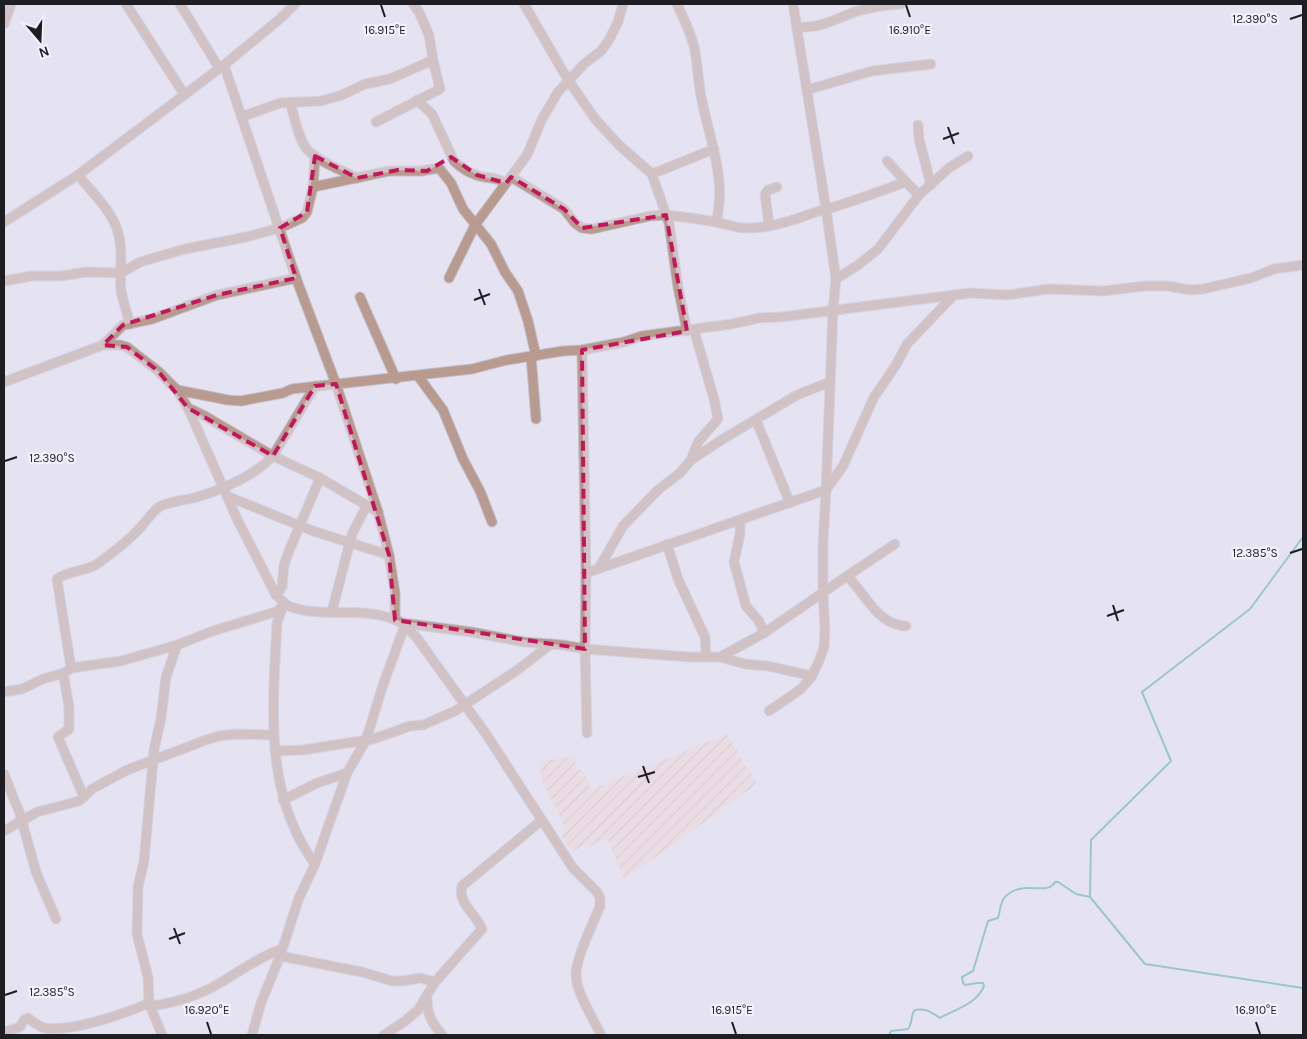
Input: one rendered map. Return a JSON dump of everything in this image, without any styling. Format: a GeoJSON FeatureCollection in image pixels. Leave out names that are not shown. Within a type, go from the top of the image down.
{"type":"FeatureCollection","features":[{"type":"Feature","properties":{"kind":"street"},"geometry":{"type":"LineString","coordinates":[[4,24],[12,4]]}},
{"type":"Feature","properties":{"kind":"street"},"geometry":{"type":"LineString","coordinates":[[126,4],[184,94]]}},
{"type":"Feature","properties":{"kind":"street"},"geometry":{"type":"LineString","coordinates":[[180,4],[221,66],[242,117],[296,278],[336,384],[378,512],[389,555],[401,623],[366,740],[347,773],[315,864],[299,898],[261,1003],[252,1035]]}},
{"type":"Feature","properties":{"kind":"street"},"geometry":{"type":"LineString","coordinates":[[4,222],[78,175],[221,66],[281,18],[295,4]]}},
{"type":"Feature","properties":{"kind":"street"},"geometry":{"type":"LineString","coordinates":[[376,122],[440,89],[429,35],[419,12],[413,4]]}},
{"type":"Feature","properties":{"kind":"street"},"geometry":{"type":"LineString","coordinates":[[524,4],[568,80],[607,133],[652,174],[669,223],[678,287],[714,399],[718,419],[698,442],[691,460]]}},
{"type":"Feature","properties":{"kind":"street"},"geometry":{"type":"LineString","coordinates":[[449,278],[475,225],[527,155],[542,119],[558,92],[584,64],[601,51],[618,22],[623,4]]}},
{"type":"Feature","properties":{"kind":"street"},"geometry":{"type":"LineString","coordinates":[[677,4],[694,50],[702,102],[714,149],[720,183],[719,210],[716,222]]}},
{"type":"Feature","properties":{"kind":"street"},"geometry":{"type":"LineString","coordinates":[[770,711],[801,688],[812,676],[824,647],[825,630],[823,593],[826,490],[833,310],[836,279],[793,4]]}},
{"type":"Feature","properties":{"kind":"street"},"geometry":{"type":"LineString","coordinates":[[797,27],[815,27],[826,24],[868,6],[901,4]]}},
{"type":"Feature","properties":{"kind":"street"},"geometry":{"type":"LineString","coordinates":[[242,117],[280,103],[321,102],[366,84],[399,76],[433,60]]}},
{"type":"Feature","properties":{"kind":"street"},"geometry":{"type":"LineString","coordinates":[[807,90],[872,71],[931,64]]}},
{"type":"Feature","properties":{"kind":"street"},"geometry":{"type":"LineString","coordinates":[[417,100],[432,114],[451,157],[459,166],[477,175],[509,180],[531,190],[559,205],[582,228],[592,229],[650,216],[666,215],[716,222],[742,228],[778,225],[840,206],[852,200],[906,182]]}},
{"type":"Feature","properties":{"kind":"street"},"geometry":{"type":"LineString","coordinates":[[290,102],[304,146],[315,156],[357,178]]}},
{"type":"Feature","properties":{"kind":"street"},"geometry":{"type":"LineString","coordinates":[[918,125],[919,139],[931,185]]}},
{"type":"Feature","properties":{"kind":"street"},"geometry":{"type":"LineString","coordinates":[[652,174],[714,149]]}},
{"type":"Feature","properties":{"kind":"street"},"geometry":{"type":"LineString","coordinates":[[4,282],[32,276],[61,276],[86,272],[121,273],[140,262],[186,249],[280,228],[302,218],[307,212],[315,156]]}},
{"type":"Feature","properties":{"kind":"street"},"geometry":{"type":"LineString","coordinates":[[836,279],[878,249],[919,195],[949,168],[968,156]]}},
{"type":"Feature","properties":{"kind":"street"},"geometry":{"type":"LineString","coordinates":[[312,187],[389,171],[421,171],[435,168],[451,157]]}},
{"type":"Feature","properties":{"kind":"street"},"geometry":{"type":"LineString","coordinates":[[887,161],[919,195]]}},
{"type":"Feature","properties":{"kind":"street"},"geometry":{"type":"LineString","coordinates":[[435,168],[439,168],[451,183],[463,209],[490,244],[518,291],[528,321],[533,356],[536,418]]}},
{"type":"Feature","properties":{"kind":"street"},"geometry":{"type":"LineString","coordinates":[[78,175],[106,209],[117,228],[121,246],[121,289],[130,324]]}},
{"type":"Feature","properties":{"kind":"street"},"geometry":{"type":"LineString","coordinates":[[769,225],[764,194],[768,190],[777,187]]}},
{"type":"Feature","properties":{"kind":"street"},"geometry":{"type":"LineString","coordinates":[[177,390],[242,401],[283,393],[292,389],[472,369],[507,360],[582,350],[624,342],[642,336],[691,330],[758,318],[970,293],[1008,295],[1057,288],[1104,291],[1145,286],[1168,286],[1190,290],[1203,289],[1251,278],[1274,268],[1303,265]]}},
{"type":"Feature","properties":{"kind":"street"},"geometry":{"type":"LineString","coordinates":[[103,345],[123,325],[160,316],[217,295],[296,278]]}},
{"type":"Feature","properties":{"kind":"street"},"geometry":{"type":"LineString","coordinates":[[586,573],[826,490],[843,466],[874,397],[896,365],[901,354],[916,333],[953,296]]}},
{"type":"Feature","properties":{"kind":"street"},"geometry":{"type":"LineString","coordinates":[[360,297],[396,378]]}},
{"type":"Feature","properties":{"kind":"street"},"geometry":{"type":"LineString","coordinates":[[4,382],[103,345],[128,347],[177,390],[188,408],[227,496],[276,595],[284,604],[290,607],[311,611],[354,612],[401,623],[471,632],[524,642],[585,649],[706,657],[720,656],[746,664],[768,666],[812,676]]}},
{"type":"Feature","properties":{"kind":"street"},"geometry":{"type":"LineString","coordinates":[[582,350],[587,733]]}},
{"type":"Feature","properties":{"kind":"street"},"geometry":{"type":"LineString","coordinates":[[418,376],[443,410],[492,522]]}},
{"type":"Feature","properties":{"kind":"street"},"geometry":{"type":"LineString","coordinates":[[599,568],[624,526],[658,490],[691,460],[797,395],[830,382]]}},
{"type":"Feature","properties":{"kind":"street"},"geometry":{"type":"LineString","coordinates":[[71,668],[57,579],[67,574],[88,569],[101,560],[137,531],[153,512],[160,507],[223,487],[264,466],[273,456],[315,386]]}},
{"type":"Feature","properties":{"kind":"street"},"geometry":{"type":"LineString","coordinates":[[188,408],[273,456],[320,478],[378,512]]}},
{"type":"Feature","properties":{"kind":"street"},"geometry":{"type":"LineString","coordinates":[[756,420],[790,503]]}},
{"type":"Feature","properties":{"kind":"street"},"geometry":{"type":"LineString","coordinates":[[276,595],[282,587],[284,565],[289,551],[320,478]]}},
{"type":"Feature","properties":{"kind":"street"},"geometry":{"type":"LineString","coordinates":[[227,496],[349,543],[389,555]]}},
{"type":"Feature","properties":{"kind":"street"},"geometry":{"type":"LineString","coordinates":[[332,611],[349,543],[367,505]]}},
{"type":"Feature","properties":{"kind":"street"},"geometry":{"type":"LineString","coordinates":[[740,521],[740,534],[734,562],[746,606],[759,621],[764,633]]}},
{"type":"Feature","properties":{"kind":"street"},"geometry":{"type":"LineString","coordinates":[[667,544],[678,579],[705,637],[706,657]]}},
{"type":"Feature","properties":{"kind":"street"},"geometry":{"type":"LineString","coordinates":[[720,656],[764,633],[895,544]]}},
{"type":"Feature","properties":{"kind":"street"},"geometry":{"type":"LineString","coordinates":[[847,576],[885,621],[896,626],[906,626]]}},
{"type":"Feature","properties":{"kind":"street"},"geometry":{"type":"LineString","coordinates":[[4,692],[22,689],[71,668],[121,661],[178,646],[210,632],[278,611],[284,604]]}},
{"type":"Feature","properties":{"kind":"street"},"geometry":{"type":"LineString","coordinates":[[284,604],[276,623],[273,735],[283,800],[296,833],[305,851],[315,864]]}},
{"type":"Feature","properties":{"kind":"street"},"geometry":{"type":"LineString","coordinates":[[401,623],[417,638],[486,734],[573,868],[597,892],[600,898],[600,906],[578,962],[576,976],[579,989],[601,1035]]}},
{"type":"Feature","properties":{"kind":"street"},"geometry":{"type":"LineString","coordinates":[[275,751],[303,750],[366,740],[389,735],[410,726],[423,724],[454,711],[516,671],[550,644]]}},
{"type":"Feature","properties":{"kind":"street"},"geometry":{"type":"LineString","coordinates":[[162,1035],[149,1004],[148,977],[138,934],[137,899],[146,844],[153,761],[166,677],[178,646]]}},
{"type":"Feature","properties":{"kind":"street"},"geometry":{"type":"LineString","coordinates":[[63,673],[69,706],[69,729],[58,737],[84,797]]}},
{"type":"Feature","properties":{"kind":"street"},"geometry":{"type":"LineString","coordinates":[[4,831],[37,812],[68,804],[84,797],[92,789],[127,770],[219,736],[273,735]]}},
{"type":"Feature","properties":{"kind":"street"},"geometry":{"type":"LineString","coordinates":[[283,800],[317,783],[347,773]]}},
{"type":"Feature","properties":{"kind":"street"},"geometry":{"type":"LineString","coordinates":[[4,774],[22,821],[36,872],[56,919]]}},
{"type":"Feature","properties":{"kind":"street"},"geometry":{"type":"LineString","coordinates":[[384,1035],[418,1010],[435,982],[482,929],[461,896],[462,886],[542,820]]}},
{"type":"Feature","properties":{"kind":"street"},"geometry":{"type":"LineString","coordinates":[[4,1032],[20,1027],[24,1020],[28,1018],[45,1032],[124,1014],[149,1004],[175,1003],[204,991],[266,955],[281,952],[392,981],[420,978],[435,982]]}},
{"type":"Feature","properties":{"kind":"street"},"geometry":{"type":"LineString","coordinates":[[426,997],[431,1022],[442,1035]]}},
{"type":"Feature","properties":{"kind":"highlighted area"},"geometry":{"type":"Polygon","coordinates":[[[315,156],[357,178],[398,170],[427,171],[451,157],[477,175],[506,183],[511,177],[564,209],[582,228],[666,215],[687,331],[582,350],[585,649],[395,620],[389,555],[336,384],[315,386],[273,456],[188,408],[158,371],[127,347],[103,345],[123,325],[217,295],[296,278],[280,228],[307,212],[315,156]]]}},
{"type":"Feature","properties":{"kind":"shaded area"},"geometry":{"type":"Polygon","coordinates":[[[727,734],[757,784],[624,880],[608,839],[589,847],[587,843],[572,852],[561,835],[567,831],[542,781],[539,762],[574,756],[577,770],[583,770],[590,790],[727,734]]]}},
{"type":"Feature","properties":{"kind":"waterway"},"geometry":{"type":"LineString","coordinates":[[889,1035],[891,1031],[908,1029],[915,1010],[925,1010],[940,1018],[965,1006],[976,998],[984,986],[983,983],[965,985],[962,977],[973,971],[988,921],[998,918],[1003,900],[1011,892],[1025,888],[1046,888],[1058,882],[1076,894],[1090,897],[1091,840],[1171,761],[1142,692],[1250,609],[1303,537]]}},
{"type":"Feature","properties":{"kind":"waterway"},"geometry":{"type":"LineString","coordinates":[[1090,897],[1145,964],[1303,988]]}}]}
